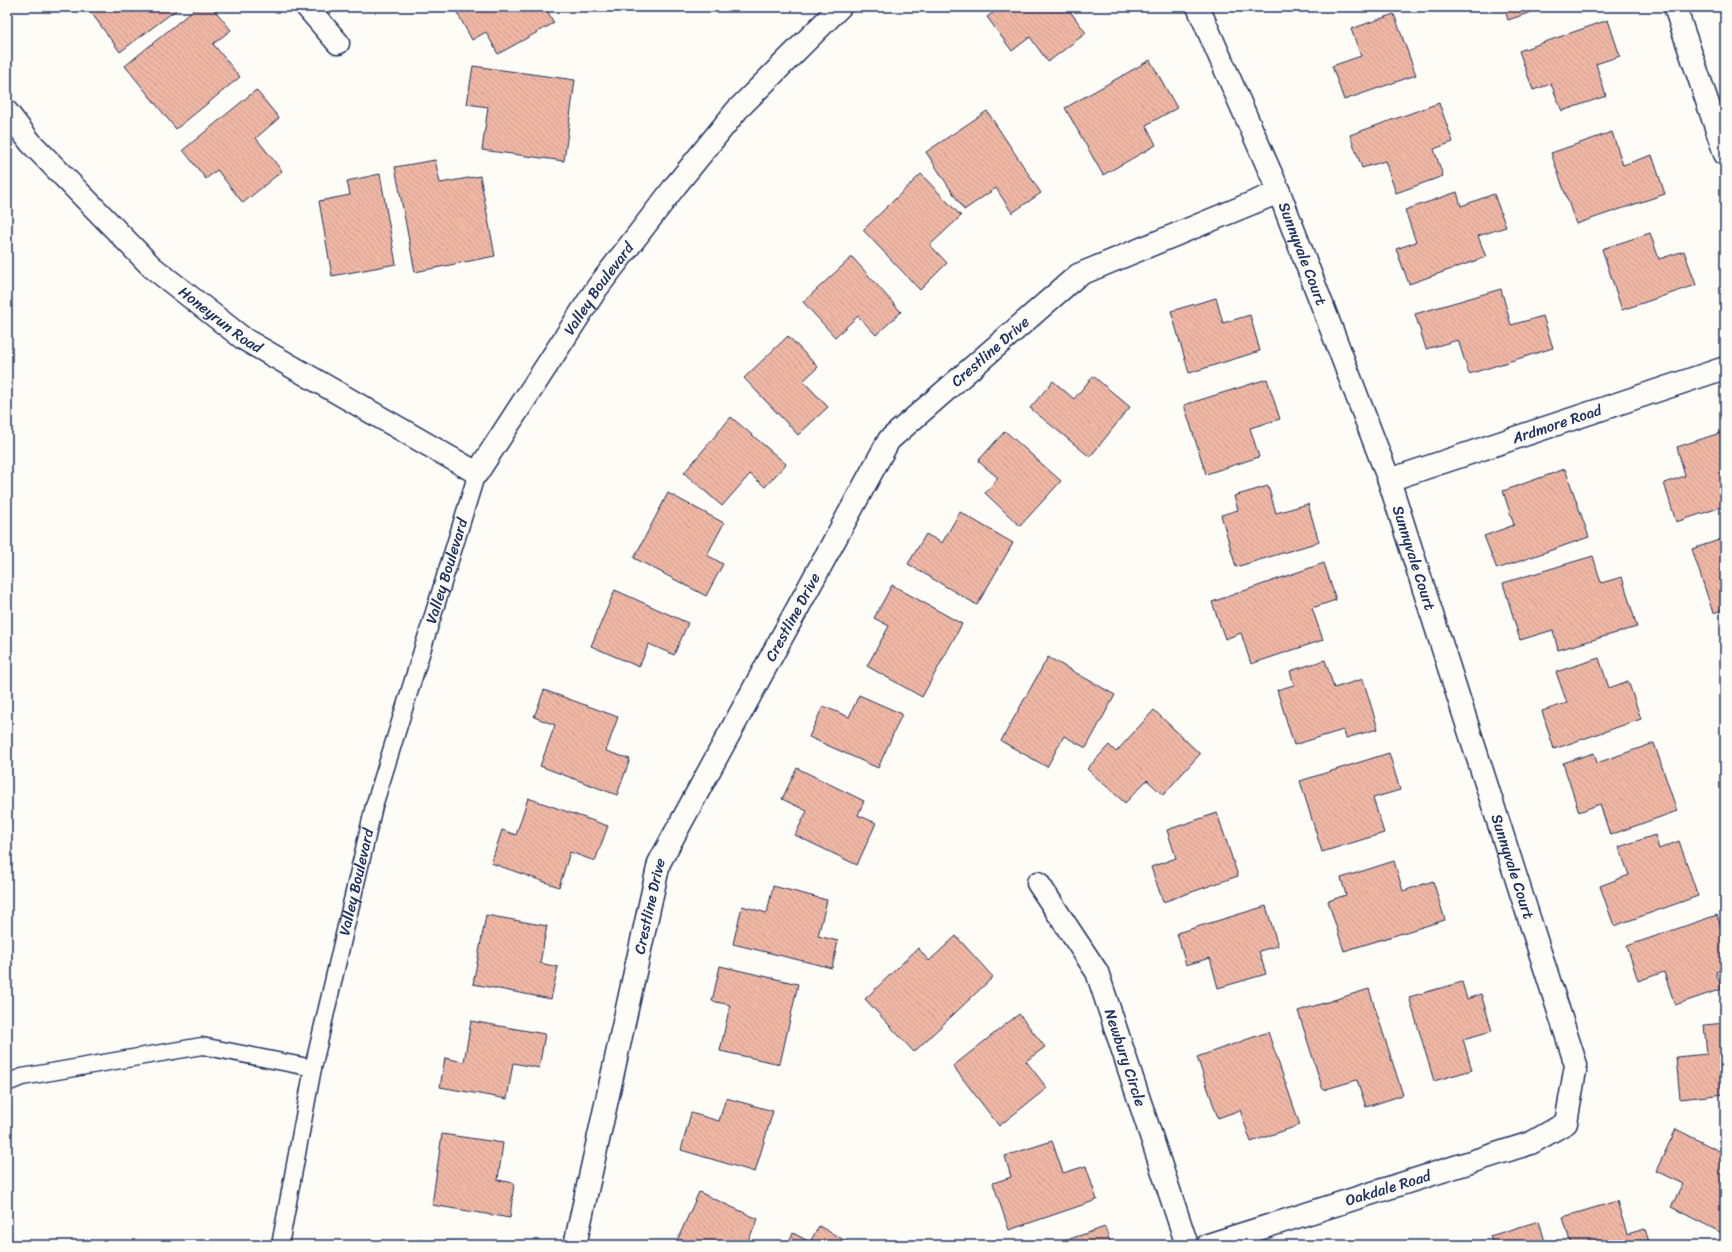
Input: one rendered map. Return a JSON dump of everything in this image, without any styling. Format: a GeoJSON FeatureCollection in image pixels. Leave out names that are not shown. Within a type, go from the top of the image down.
{"type":"FeatureCollection","features":[{"type":"Feature","properties":{"kind":"street"},"geometry":{"type":"LineString","coordinates":[[307,7],[338,43]]}},
{"type":"Feature","properties":{"kind":"street","name":"Valley Boulevard"},"geometry":{"type":"LineString","coordinates":[[477,473],[597,288],[676,185],[737,110],[840,7]]}},
{"type":"Feature","properties":{"kind":"street","name":"Sunnyvale Court"},"geometry":{"type":"LineString","coordinates":[[1198,7],[1279,192],[1389,480],[1576,1065],[1566,1124]]}},
{"type":"Feature","properties":{"kind":"street"},"geometry":{"type":"LineString","coordinates":[[1675,7],[1725,154]]}},
{"type":"Feature","properties":{"kind":"street","name":"Honeyrun Road"},"geometry":{"type":"LineString","coordinates":[[7,112],[31,143],[152,267],[244,339],[477,473]]}},
{"type":"Feature","properties":{"kind":"street","name":"Crestline Drive"},"geometry":{"type":"LineString","coordinates":[[575,1245],[659,863],[889,440],[1078,275],[1279,192]]}},
{"type":"Feature","properties":{"kind":"street","name":"Ardmore Road"},"geometry":{"type":"LineString","coordinates":[[1389,480],[1725,368]]}},
{"type":"Feature","properties":{"kind":"street","name":"Newbury Circle"},"geometry":{"type":"LineString","coordinates":[[1038,883],[1097,972],[1187,1245]]}},
{"type":"Feature","properties":{"kind":"street","name":"Oakdale Road"},"geometry":{"type":"LineString","coordinates":[[1208,1245],[1531,1143],[1566,1124]]}},
{"type":"Feature","properties":{"kind":"lane","name":"Valley Boulevard"},"geometry":{"type":"LineString","coordinates":[[280,1245],[313,1068],[374,806],[477,473]]}},
{"type":"Feature","properties":{"kind":"lane"},"geometry":{"type":"LineString","coordinates":[[7,1084],[22,1077],[202,1046],[313,1068]]}},
{"type":"Feature","properties":{"kind":"building"},"geometry":{"type":"Polygon","coordinates":[[[69,7],[79,7],[72,12],[69,7]]]}},
{"type":"Feature","properties":{"kind":"building"},"geometry":{"type":"Polygon","coordinates":[[[87,7],[180,7],[120,52],[87,7]]]}},
{"type":"Feature","properties":{"kind":"building"},"geometry":{"type":"Polygon","coordinates":[[[197,7],[212,7],[231,30],[213,44],[240,77],[176,129],[125,66],[197,7]]]}},
{"type":"Feature","properties":{"kind":"building"},"geometry":{"type":"Polygon","coordinates":[[[454,7],[545,7],[554,23],[498,54],[486,32],[472,40],[454,7]]]}},
{"type":"Feature","properties":{"kind":"building"},"geometry":{"type":"Polygon","coordinates":[[[1001,7],[1067,7],[1086,33],[1048,62],[1030,37],[1012,51],[987,17],[1001,7]]]}},
{"type":"Feature","properties":{"kind":"building"},"geometry":{"type":"Polygon","coordinates":[[[1504,7],[1546,7],[1508,20],[1504,7]]]}},
{"type":"Feature","properties":{"kind":"building"},"geometry":{"type":"Polygon","coordinates":[[[1394,14],[1416,75],[1344,100],[1332,66],[1361,56],[1351,29],[1394,14]]]}},
{"type":"Feature","properties":{"kind":"building"},"geometry":{"type":"Polygon","coordinates":[[[1608,20],[1620,56],[1596,64],[1606,96],[1562,111],[1551,84],[1533,90],[1519,51],[1608,20]]]}},
{"type":"Feature","properties":{"kind":"building"},"geometry":{"type":"Polygon","coordinates":[[[1150,60],[1177,108],[1146,125],[1156,145],[1103,175],[1065,108],[1150,60]]]}},
{"type":"Feature","properties":{"kind":"building"},"geometry":{"type":"Polygon","coordinates":[[[473,66],[575,80],[564,161],[482,150],[488,107],[467,104],[473,66]]]}},
{"type":"Feature","properties":{"kind":"building"},"geometry":{"type":"Polygon","coordinates":[[[256,90],[279,118],[256,138],[282,171],[243,203],[217,170],[206,179],[183,150],[256,90]]]}},
{"type":"Feature","properties":{"kind":"building"},"geometry":{"type":"Polygon","coordinates":[[[1439,103],[1453,142],[1434,149],[1443,176],[1396,193],[1385,161],[1362,168],[1350,135],[1439,103]]]}},
{"type":"Feature","properties":{"kind":"building"},"geometry":{"type":"Polygon","coordinates":[[[987,111],[1041,193],[1012,213],[996,188],[964,210],[926,152],[987,111]]]}},
{"type":"Feature","properties":{"kind":"building"},"geometry":{"type":"Polygon","coordinates":[[[1612,132],[1623,165],[1652,155],[1665,194],[1576,224],[1551,153],[1612,132]]]}},
{"type":"Feature","properties":{"kind":"building"},"geometry":{"type":"Polygon","coordinates":[[[435,160],[440,183],[480,176],[495,256],[415,272],[395,167],[435,160]]]}},
{"type":"Feature","properties":{"kind":"building"},"geometry":{"type":"Polygon","coordinates":[[[380,174],[396,264],[332,276],[319,201],[350,195],[347,181],[380,174]]]}},
{"type":"Feature","properties":{"kind":"building"},"geometry":{"type":"Polygon","coordinates":[[[921,174],[961,216],[930,245],[947,263],[920,290],[863,230],[921,174]]]}},
{"type":"Feature","properties":{"kind":"building"},"geometry":{"type":"Polygon","coordinates":[[[1457,192],[1461,206],[1494,194],[1506,227],[1478,236],[1486,257],[1409,284],[1396,249],[1416,242],[1405,210],[1457,192]]]}},
{"type":"Feature","properties":{"kind":"building"},"geometry":{"type":"Polygon","coordinates":[[[1650,233],[1659,259],[1684,251],[1696,285],[1622,310],[1602,249],[1650,233]]]}},
{"type":"Feature","properties":{"kind":"building"},"geometry":{"type":"Polygon","coordinates":[[[852,257],[901,312],[876,335],[858,316],[835,337],[803,302],[852,257]]]}},
{"type":"Feature","properties":{"kind":"building"},"geometry":{"type":"Polygon","coordinates":[[[1501,289],[1511,325],[1543,316],[1553,348],[1469,374],[1458,340],[1426,349],[1415,314],[1501,289]]]}},
{"type":"Feature","properties":{"kind":"building"},"geometry":{"type":"Polygon","coordinates":[[[1216,298],[1223,323],[1250,315],[1260,351],[1189,373],[1171,311],[1216,298]]]}},
{"type":"Feature","properties":{"kind":"building"},"geometry":{"type":"Polygon","coordinates":[[[788,336],[818,367],[803,381],[828,407],[798,435],[744,378],[788,336]]]}},
{"type":"Feature","properties":{"kind":"building"},"geometry":{"type":"Polygon","coordinates":[[[1093,376],[1130,407],[1090,457],[1030,408],[1053,381],[1074,399],[1093,376]]]}},
{"type":"Feature","properties":{"kind":"building"},"geometry":{"type":"Polygon","coordinates":[[[1267,379],[1280,419],[1250,428],[1259,457],[1206,474],[1184,405],[1267,379]]]}},
{"type":"Feature","properties":{"kind":"building"},"geometry":{"type":"Polygon","coordinates":[[[731,417],[786,464],[765,487],[750,474],[722,506],[684,473],[731,417]]]}},
{"type":"Feature","properties":{"kind":"building"},"geometry":{"type":"Polygon","coordinates":[[[1005,431],[1061,481],[1020,526],[985,493],[998,478],[978,461],[1005,431]]]}},
{"type":"Feature","properties":{"kind":"building"},"geometry":{"type":"Polygon","coordinates":[[[1720,433],[1725,451],[1725,506],[1676,522],[1664,483],[1685,476],[1677,447],[1720,433]]]}},
{"type":"Feature","properties":{"kind":"building"},"geometry":{"type":"Polygon","coordinates":[[[1565,469],[1589,537],[1497,569],[1484,536],[1514,525],[1503,491],[1565,469]]]}},
{"type":"Feature","properties":{"kind":"building"},"geometry":{"type":"Polygon","coordinates":[[[1268,486],[1276,513],[1308,504],[1319,542],[1236,567],[1221,515],[1238,510],[1234,496],[1268,486]]]}},
{"type":"Feature","properties":{"kind":"building"},"geometry":{"type":"Polygon","coordinates":[[[668,493],[724,523],[707,555],[723,564],[706,596],[634,558],[668,493]]]}},
{"type":"Feature","properties":{"kind":"building"},"geometry":{"type":"Polygon","coordinates":[[[960,512],[1013,543],[977,605],[908,564],[926,534],[942,543],[960,512]]]}},
{"type":"Feature","properties":{"kind":"building"},"geometry":{"type":"Polygon","coordinates":[[[1725,538],[1725,609],[1713,613],[1692,549],[1725,538]]]}},
{"type":"Feature","properties":{"kind":"building"},"geometry":{"type":"Polygon","coordinates":[[[1593,556],[1601,583],[1622,577],[1637,627],[1558,650],[1553,630],[1520,640],[1503,583],[1593,556]]]}},
{"type":"Feature","properties":{"kind":"building"},"geometry":{"type":"Polygon","coordinates":[[[1324,563],[1336,600],[1312,608],[1323,640],[1251,664],[1241,633],[1225,639],[1212,602],[1324,563]]]}},
{"type":"Feature","properties":{"kind":"building"},"geometry":{"type":"Polygon","coordinates":[[[892,585],[962,624],[922,697],[867,666],[889,626],[874,618],[892,585]]]}},
{"type":"Feature","properties":{"kind":"building"},"geometry":{"type":"Polygon","coordinates":[[[615,590],[688,623],[674,655],[649,644],[639,667],[591,646],[615,590]]]}},
{"type":"Feature","properties":{"kind":"building"},"geometry":{"type":"Polygon","coordinates":[[[1048,657],[1115,695],[1086,748],[1064,736],[1047,767],[1001,741],[1048,657]]]}},
{"type":"Feature","properties":{"kind":"building"},"geometry":{"type":"Polygon","coordinates":[[[1599,658],[1609,688],[1628,681],[1641,719],[1554,749],[1542,711],[1567,703],[1556,672],[1599,658]]]}},
{"type":"Feature","properties":{"kind":"building"},"geometry":{"type":"Polygon","coordinates":[[[1725,658],[1725,672],[1721,660],[1725,658]]]}},
{"type":"Feature","properties":{"kind":"building"},"geometry":{"type":"Polygon","coordinates":[[[1325,660],[1334,688],[1363,679],[1378,729],[1346,738],[1343,730],[1294,745],[1277,690],[1294,685],[1290,671],[1325,660]]]}},
{"type":"Feature","properties":{"kind":"building"},"geometry":{"type":"Polygon","coordinates":[[[544,690],[618,717],[606,751],[630,759],[617,795],[540,766],[555,725],[534,717],[544,690]]]}},
{"type":"Feature","properties":{"kind":"building"},"geometry":{"type":"Polygon","coordinates":[[[859,695],[902,714],[878,768],[809,737],[823,706],[849,717],[859,695]]]}},
{"type":"Feature","properties":{"kind":"building"},"geometry":{"type":"Polygon","coordinates":[[[1154,710],[1200,754],[1163,795],[1147,780],[1125,803],[1087,769],[1109,745],[1116,752],[1154,710]]]}},
{"type":"Feature","properties":{"kind":"building"},"geometry":{"type":"Polygon","coordinates":[[[1654,743],[1677,811],[1610,835],[1600,804],[1579,812],[1563,763],[1594,753],[1597,763],[1654,743]]]}},
{"type":"Feature","properties":{"kind":"building"},"geometry":{"type":"Polygon","coordinates":[[[1389,753],[1400,790],[1373,798],[1384,833],[1322,852],[1300,781],[1389,753]]]}},
{"type":"Feature","properties":{"kind":"building"},"geometry":{"type":"Polygon","coordinates":[[[797,768],[864,801],[858,815],[876,823],[857,865],[795,835],[807,811],[782,799],[797,768]]]}},
{"type":"Feature","properties":{"kind":"building"},"geometry":{"type":"Polygon","coordinates":[[[528,798],[608,826],[595,861],[570,852],[559,887],[491,863],[502,830],[516,835],[528,798]]]}},
{"type":"Feature","properties":{"kind":"building"},"geometry":{"type":"Polygon","coordinates":[[[1217,813],[1238,876],[1163,902],[1151,867],[1176,858],[1167,830],[1217,813]]]}},
{"type":"Feature","properties":{"kind":"building"},"geometry":{"type":"Polygon","coordinates":[[[1655,835],[1659,849],[1679,841],[1698,896],[1614,926],[1600,886],[1629,875],[1619,847],[1655,835]]]}},
{"type":"Feature","properties":{"kind":"building"},"geometry":{"type":"Polygon","coordinates":[[[1394,861],[1403,891],[1433,881],[1445,920],[1344,951],[1328,901],[1346,895],[1341,878],[1394,861]]]}},
{"type":"Feature","properties":{"kind":"building"},"geometry":{"type":"Polygon","coordinates":[[[773,886],[827,900],[818,936],[838,941],[832,968],[733,944],[742,906],[767,913],[773,886]]]}},
{"type":"Feature","properties":{"kind":"building"},"geometry":{"type":"Polygon","coordinates":[[[1266,906],[1278,946],[1259,951],[1266,974],[1218,988],[1210,958],[1186,965],[1177,933],[1266,906]]]}},
{"type":"Feature","properties":{"kind":"building"},"geometry":{"type":"Polygon","coordinates":[[[486,915],[547,926],[540,963],[558,967],[551,999],[473,984],[486,915]]]}},
{"type":"Feature","properties":{"kind":"building"},"geometry":{"type":"Polygon","coordinates":[[[1717,915],[1725,939],[1725,969],[1716,972],[1722,989],[1675,1005],[1664,972],[1638,981],[1627,946],[1717,915]]]}},
{"type":"Feature","properties":{"kind":"building"},"geometry":{"type":"Polygon","coordinates":[[[956,936],[993,977],[914,1052],[865,999],[918,948],[929,961],[956,936]]]}},
{"type":"Feature","properties":{"kind":"building"},"geometry":{"type":"Polygon","coordinates":[[[720,966],[798,984],[780,1064],[720,1051],[730,1005],[712,1001],[720,966]]]}},
{"type":"Feature","properties":{"kind":"building"},"geometry":{"type":"Polygon","coordinates":[[[1462,982],[1467,999],[1481,994],[1492,1031],[1463,1039],[1472,1070],[1434,1081],[1409,997],[1462,982]]]}},
{"type":"Feature","properties":{"kind":"building"},"geometry":{"type":"Polygon","coordinates":[[[1369,989],[1403,1095],[1366,1107],[1357,1080],[1323,1090],[1298,1011],[1369,989]]]}},
{"type":"Feature","properties":{"kind":"building"},"geometry":{"type":"Polygon","coordinates":[[[1019,1014],[1045,1047],[1026,1061],[1047,1088],[999,1126],[953,1066],[1019,1014]]]}},
{"type":"Feature","properties":{"kind":"building"},"geometry":{"type":"Polygon","coordinates":[[[471,1021],[545,1034],[539,1068],[513,1063],[507,1099],[440,1087],[445,1058],[464,1062],[471,1021]]]}},
{"type":"Feature","properties":{"kind":"building"},"geometry":{"type":"Polygon","coordinates":[[[1725,1023],[1725,1094],[1680,1099],[1676,1057],[1707,1054],[1704,1025],[1725,1023]]]}},
{"type":"Feature","properties":{"kind":"building"},"geometry":{"type":"Polygon","coordinates":[[[1268,1032],[1300,1125],[1251,1142],[1240,1110],[1218,1118],[1197,1057],[1268,1032]]]}},
{"type":"Feature","properties":{"kind":"building"},"geometry":{"type":"Polygon","coordinates":[[[726,1098],[773,1111],[755,1172],[681,1150],[691,1113],[719,1121],[726,1098]]]}},
{"type":"Feature","properties":{"kind":"building"},"geometry":{"type":"Polygon","coordinates":[[[1676,1129],[1725,1154],[1725,1227],[1722,1233],[1671,1207],[1683,1184],[1656,1171],[1676,1129]]]}},
{"type":"Feature","properties":{"kind":"building"},"geometry":{"type":"Polygon","coordinates":[[[442,1134],[503,1143],[498,1180],[514,1183],[510,1218],[432,1205],[442,1134]]]}},
{"type":"Feature","properties":{"kind":"building"},"geometry":{"type":"Polygon","coordinates":[[[1052,1141],[1063,1173],[1086,1166],[1097,1200],[1009,1230],[993,1183],[1011,1177],[1005,1156],[1052,1141]]]}},
{"type":"Feature","properties":{"kind":"building"},"geometry":{"type":"Polygon","coordinates":[[[699,1192],[758,1219],[746,1245],[675,1245],[699,1192]]]}},
{"type":"Feature","properties":{"kind":"building"},"geometry":{"type":"Polygon","coordinates":[[[1617,1201],[1627,1234],[1645,1229],[1650,1245],[1571,1245],[1563,1217],[1617,1201]]]}},
{"type":"Feature","properties":{"kind":"building"},"geometry":{"type":"Polygon","coordinates":[[[1539,1221],[1546,1245],[1493,1245],[1490,1236],[1539,1221]]]}},
{"type":"Feature","properties":{"kind":"building"},"geometry":{"type":"Polygon","coordinates":[[[819,1226],[853,1245],[787,1245],[793,1233],[810,1242],[819,1226]]]}},
{"type":"Feature","properties":{"kind":"building"},"geometry":{"type":"Polygon","coordinates":[[[1105,1227],[1111,1245],[1052,1245],[1105,1227]]]}},
{"type":"Feature","properties":{"kind":"building"},"geometry":{"type":"Polygon","coordinates":[[[417,1240],[498,1244],[417,1245],[417,1240]]]}}]}
